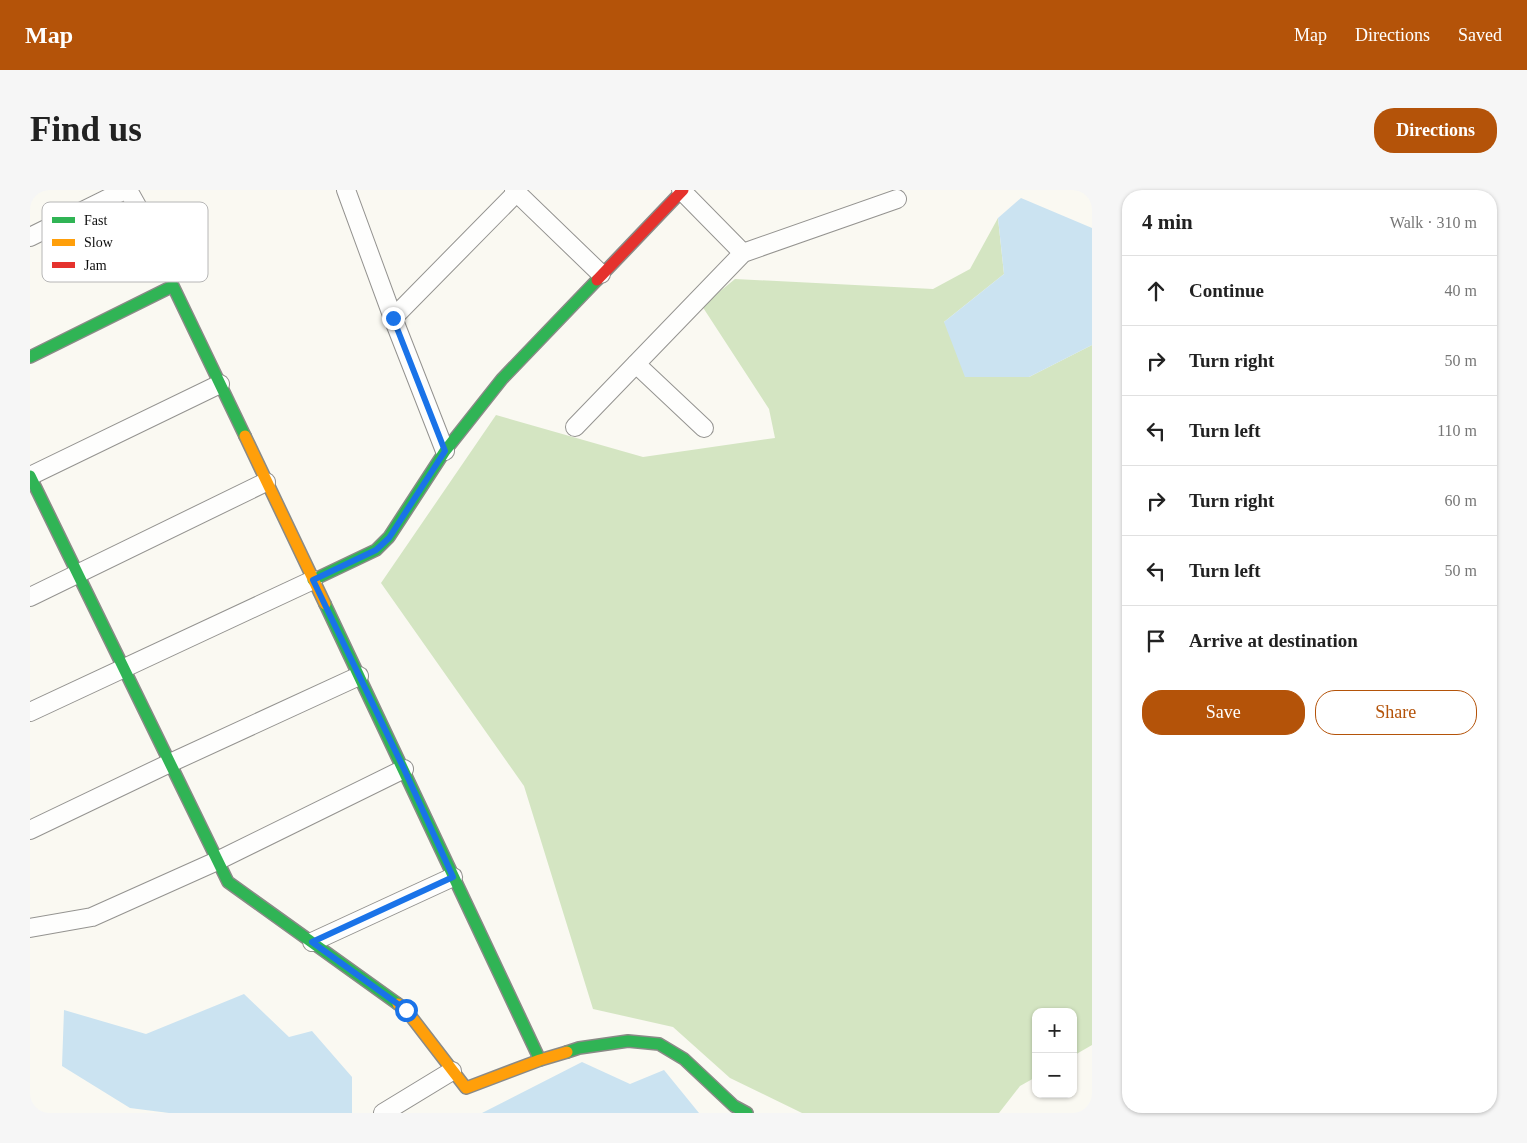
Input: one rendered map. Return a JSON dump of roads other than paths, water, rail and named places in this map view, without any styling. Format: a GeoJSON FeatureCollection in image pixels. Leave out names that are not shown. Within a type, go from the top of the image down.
{"type":"FeatureCollection","features":[{"type":"Feature","properties":{"kind":"street"},"geometry":{"type":"LineString","coordinates":[[102,202],[127,190],[134,202]]}},
{"type":"Feature","properties":{"kind":"street"},"geometry":{"type":"LineString","coordinates":[[346,190],[445,451]]}},
{"type":"Feature","properties":{"kind":"street"},"geometry":{"type":"LineString","coordinates":[[30,712],[376,550],[389,538],[445,451],[502,378],[682,190],[743,253]]}},
{"type":"Feature","properties":{"kind":"street"},"geometry":{"type":"LineString","coordinates":[[393,318],[515,191],[601,274]]}},
{"type":"Feature","properties":{"kind":"street"},"geometry":{"type":"LineString","coordinates":[[575,427],[743,253],[897,199]]}},
{"type":"Feature","properties":{"kind":"street"},"geometry":{"type":"LineString","coordinates":[[30,237],[42,231]]}},
{"type":"Feature","properties":{"kind":"street"},"geometry":{"type":"LineString","coordinates":[[30,357],[173,286],[404,769],[540,1060]]}},
{"type":"Feature","properties":{"kind":"street"},"geometry":{"type":"LineString","coordinates":[[636,364],[704,428]]}},
{"type":"Feature","properties":{"kind":"street"},"geometry":{"type":"LineString","coordinates":[[220,384],[30,476],[228,882],[406,1010],[466,1088],[540,1060],[579,1048],[628,1041],[659,1044],[684,1059],[734,1106],[747,1113]]}},
{"type":"Feature","properties":{"kind":"street"},"geometry":{"type":"LineString","coordinates":[[30,597],[266,482]]}},
{"type":"Feature","properties":{"kind":"street"},"geometry":{"type":"LineString","coordinates":[[30,830],[359,676]]}},
{"type":"Feature","properties":{"kind":"street"},"geometry":{"type":"LineString","coordinates":[[30,928],[92,917],[217,861],[404,769]]}},
{"type":"Feature","properties":{"kind":"street"},"geometry":{"type":"LineString","coordinates":[[312,942],[453,877]]}},
{"type":"Feature","properties":{"kind":"street"},"geometry":{"type":"LineString","coordinates":[[383,1113],[452,1071]]}},
{"type":"Feature","properties":{"kind":"water"},"geometry":{"type":"Polygon","coordinates":[[[1021,198],[1092,228],[1092,345],[1029,377],[965,377],[944,322],[1004,274],[998,218],[1021,198]]]}},
{"type":"Feature","properties":{"kind":"water"},"geometry":{"type":"Polygon","coordinates":[[[244,994],[289,1037],[312,1031],[352,1077],[352,1113],[169,1113],[130,1108],[62,1066],[64,1010],[146,1034],[244,994]]]}},
{"type":"Feature","properties":{"kind":"water"},"geometry":{"type":"Polygon","coordinates":[[[582,1062],[630,1084],[664,1070],[699,1113],[482,1113],[582,1062]]]}}]}
